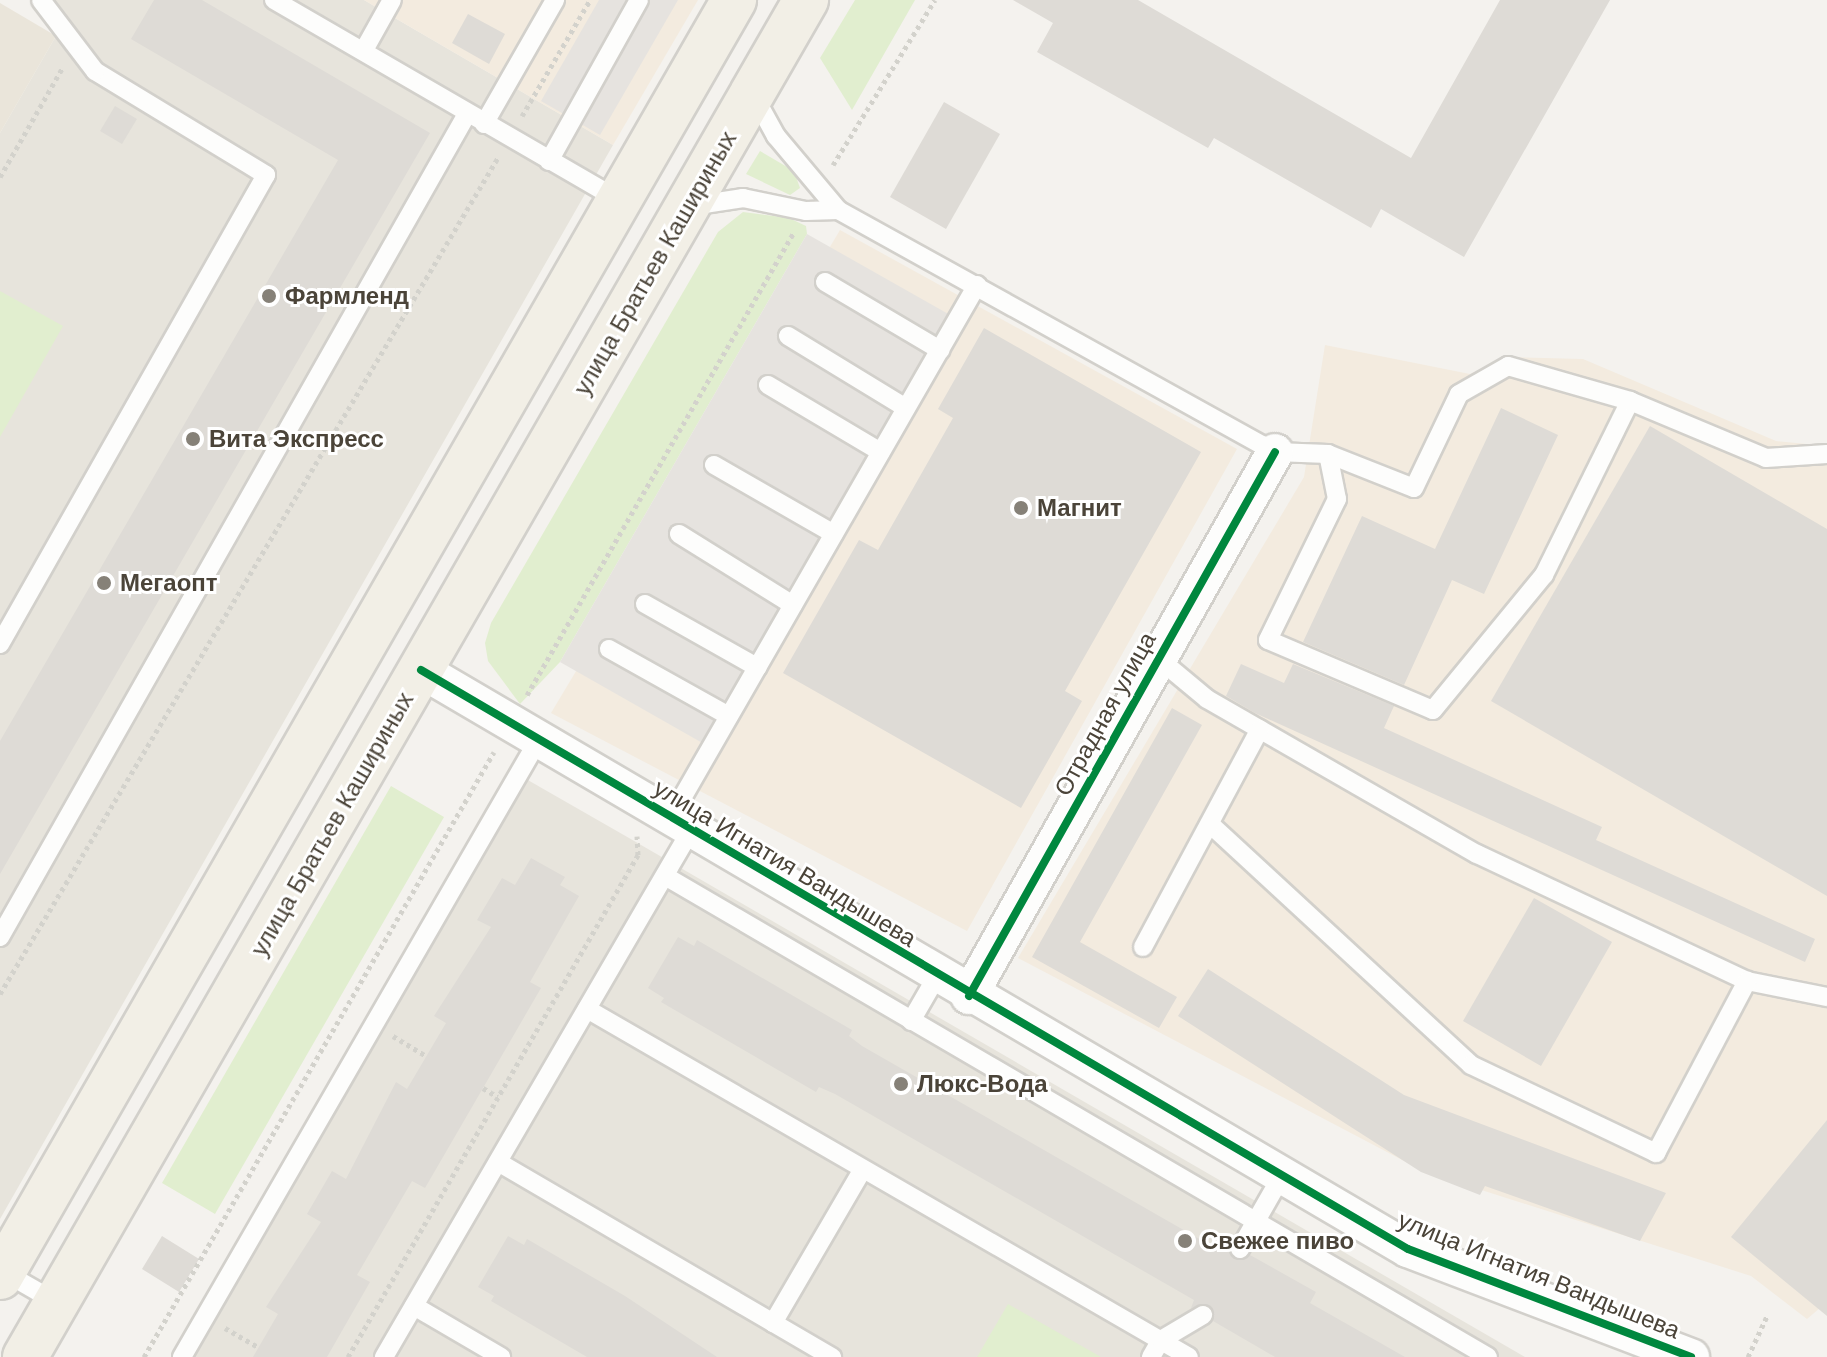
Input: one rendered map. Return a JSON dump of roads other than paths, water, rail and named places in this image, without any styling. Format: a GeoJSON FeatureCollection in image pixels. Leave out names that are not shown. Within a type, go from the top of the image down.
{"type":"FeatureCollection","features":[{"type":"Feature","properties":{"kind":"main road"},"geometry":{"type":"LineString","coordinates":[[1,1273],[734,0]]}},
{"type":"Feature","properties":{"kind":"main road","name":"улица Братьев Кашириных"},"geometry":{"type":"LineString","coordinates":[[25,1357],[806,0]]}},
{"type":"Feature","properties":{"kind":"street","name":"Отрадная улица"},"geometry":{"type":"LineString","coordinates":[[969,996],[1275,452]]}},
{"type":"Feature","properties":{"kind":"street","name":"улица Игнатия Вандышева"},"geometry":{"type":"LineString","coordinates":[[421,670],[1280,1179],[1408,1249],[1691,1357]]}},
{"type":"Feature","properties":{"kind":"lane"},"geometry":{"type":"LineString","coordinates":[[0,644],[266,175],[95,71],[41,0]]}},
{"type":"Feature","properties":{"kind":"lane"},"geometry":{"type":"LineString","coordinates":[[274,0],[619,200]]}},
{"type":"Feature","properties":{"kind":"lane"},"geometry":{"type":"LineString","coordinates":[[364,50],[392,0]]}},
{"type":"Feature","properties":{"kind":"lane"},"geometry":{"type":"LineString","coordinates":[[484,124],[555,0]]}},
{"type":"Feature","properties":{"kind":"lane"},"geometry":{"type":"LineString","coordinates":[[549,161],[639,0]]}},
{"type":"Feature","properties":{"kind":"lane"},"geometry":{"type":"LineString","coordinates":[[752,93],[776,136],[821,184],[838,210],[1275,452],[1328,454],[1414,488],[1459,394],[1508,366],[1630,401],[1766,458],[1827,454]]}},
{"type":"Feature","properties":{"kind":"lane"},"geometry":{"type":"LineString","coordinates":[[0,937],[467,114]]}},
{"type":"Feature","properties":{"kind":"lane"},"geometry":{"type":"LineString","coordinates":[[687,206],[743,198],[806,211],[838,210]]}},
{"type":"Feature","properties":{"kind":"lane"},"geometry":{"type":"LineString","coordinates":[[825,282],[940,350]]}},
{"type":"Feature","properties":{"kind":"lane"},"geometry":{"type":"LineString","coordinates":[[384,1357],[665,876],[680,825],[729,716],[977,285]]}},
{"type":"Feature","properties":{"kind":"lane"},"geometry":{"type":"LineString","coordinates":[[788,336],[906,408]]}},
{"type":"Feature","properties":{"kind":"lane"},"geometry":{"type":"LineString","coordinates":[[768,385],[881,452]]}},
{"type":"Feature","properties":{"kind":"lane"},"geometry":{"type":"LineString","coordinates":[[1328,454],[1337,499],[1268,640],[1433,710],[1544,575],[1630,401]]}},
{"type":"Feature","properties":{"kind":"lane"},"geometry":{"type":"LineString","coordinates":[[714,465],[834,534]]}},
{"type":"Feature","properties":{"kind":"lane"},"geometry":{"type":"LineString","coordinates":[[679,534],[793,605]]}},
{"type":"Feature","properties":{"kind":"lane"},"geometry":{"type":"LineString","coordinates":[[645,604],[757,667]]}},
{"type":"Feature","properties":{"kind":"lane"},"geometry":{"type":"LineString","coordinates":[[609,649],[729,716]]}},
{"type":"Feature","properties":{"kind":"lane"},"geometry":{"type":"LineString","coordinates":[[1159,659],[1207,699],[1477,854],[1747,981],[1827,997]]}},
{"type":"Feature","properties":{"kind":"lane"},"geometry":{"type":"LineString","coordinates":[[1143,947],[1260,729]]}},
{"type":"Feature","properties":{"kind":"lane"},"geometry":{"type":"LineString","coordinates":[[182,1357],[525,731]]}},
{"type":"Feature","properties":{"kind":"lane"},"geometry":{"type":"LineString","coordinates":[[1210,824],[1471,1065],[1656,1153],[1747,981]]}},
{"type":"Feature","properties":{"kind":"lane"},"geometry":{"type":"LineString","coordinates":[[665,876],[1488,1357]]}},
{"type":"Feature","properties":{"kind":"lane"},"geometry":{"type":"LineString","coordinates":[[911,1021],[937,976]]}},
{"type":"Feature","properties":{"kind":"lane"},"geometry":{"type":"LineString","coordinates":[[587,1009],[1189,1357]]}},
{"type":"Feature","properties":{"kind":"lane"},"geometry":{"type":"LineString","coordinates":[[498,1162],[825,1355]]}},
{"type":"Feature","properties":{"kind":"lane"},"geometry":{"type":"LineString","coordinates":[[773,1323],[863,1169]]}},
{"type":"Feature","properties":{"kind":"lane"},"geometry":{"type":"LineString","coordinates":[[1240,1249],[1280,1179]]}},
{"type":"Feature","properties":{"kind":"lane"},"geometry":{"type":"LineString","coordinates":[[1,1273],[56,1302]]}},
{"type":"Feature","properties":{"kind":"lane"},"geometry":{"type":"LineString","coordinates":[[414,1306],[501,1357]]}},
{"type":"Feature","properties":{"kind":"lane"},"geometry":{"type":"LineString","coordinates":[[1151,1357],[1161,1340],[1203,1315]]}},
{"type":"Feature","properties":{"kind":"place","name":"Фармленд"},"geometry":{"type":"Point","coordinates":[269,296]}},
{"type":"Feature","properties":{"kind":"place","name":"Вита Экспресс"},"geometry":{"type":"Point","coordinates":[193,439]}},
{"type":"Feature","properties":{"kind":"place","name":"Магнит"},"geometry":{"type":"Point","coordinates":[1021,508]}},
{"type":"Feature","properties":{"kind":"place","name":"Мегаопт"},"geometry":{"type":"Point","coordinates":[104,583]}},
{"type":"Feature","properties":{"kind":"place","name":"Люкс-Вода"},"geometry":{"type":"Point","coordinates":[901,1084]}},
{"type":"Feature","properties":{"kind":"place","name":"Свежее пиво"},"geometry":{"type":"Point","coordinates":[1185,1241]}}]}
